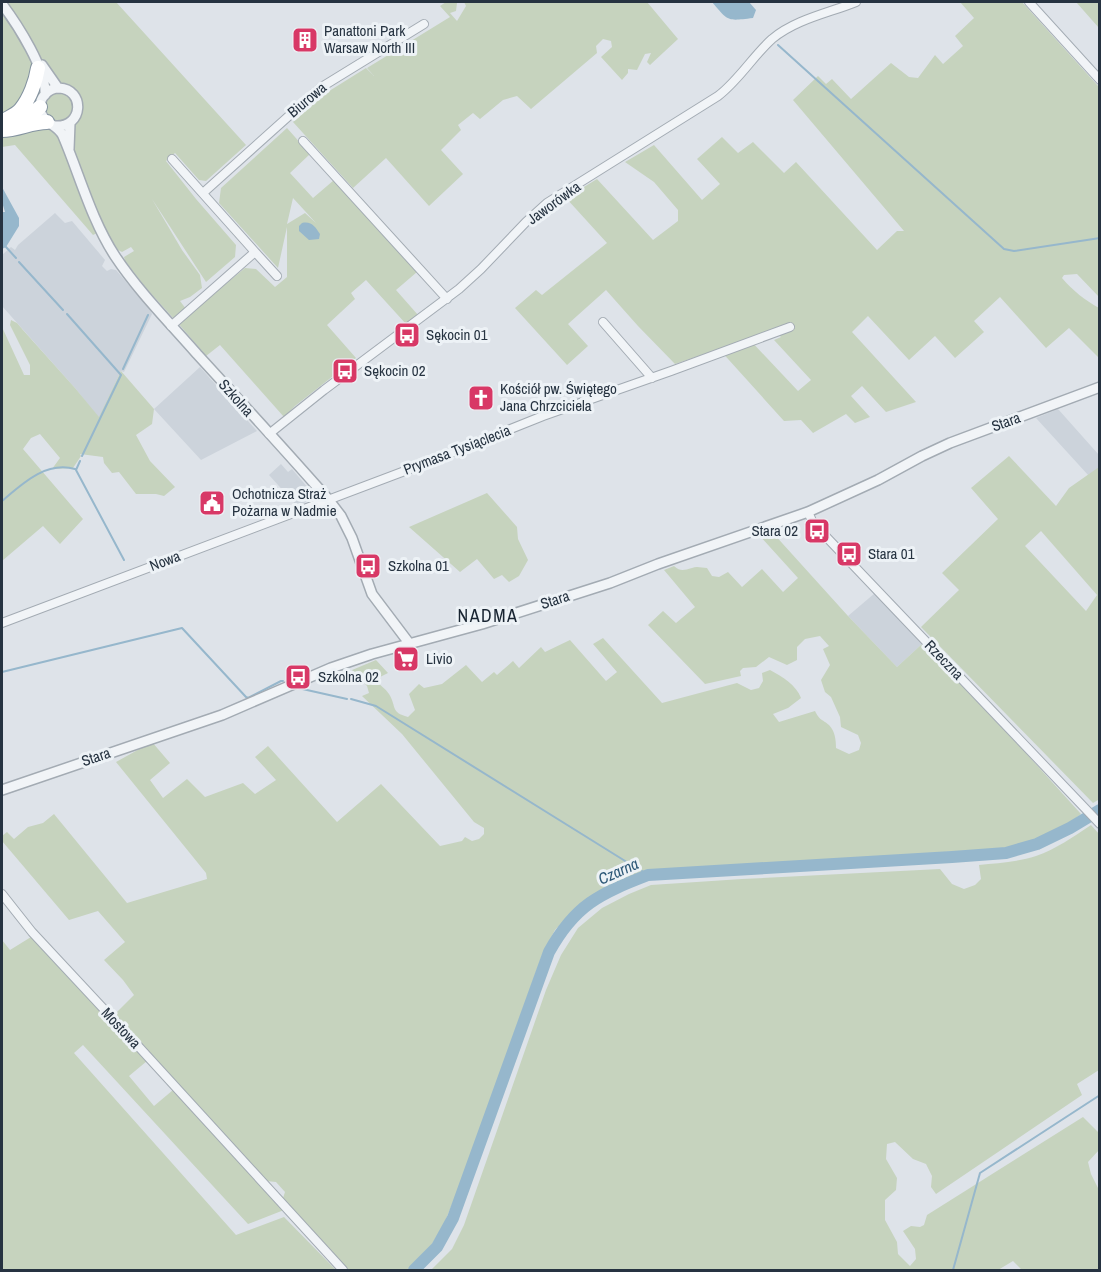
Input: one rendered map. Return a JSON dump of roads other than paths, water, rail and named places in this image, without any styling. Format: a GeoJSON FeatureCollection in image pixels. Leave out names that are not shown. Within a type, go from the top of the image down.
{"type":"FeatureCollection","features":[{"type":"Feature","properties":{"kind":"highway"},"geometry":{"type":"LineString","coordinates":[[3,123],[23,106],[35,82],[38,68]]}},
{"type":"Feature","properties":{"kind":"highway"},"geometry":{"type":"LineString","coordinates":[[3,123],[34,113],[43,101]]}},
{"type":"Feature","properties":{"kind":"highway"},"geometry":{"type":"LineString","coordinates":[[3,123],[18,128],[36,122],[51,124]]}},
{"type":"Feature","properties":{"kind":"street","name":"Jaworówka"},"geometry":{"type":"LineString","coordinates":[[269,434],[324,390],[447,299],[481,269],[547,203],[718,96],[780,33],[856,2]]}},
{"type":"Feature","properties":{"kind":"street"},"geometry":{"type":"LineString","coordinates":[[1029,2],[1100,80]]}},
{"type":"Feature","properties":{"kind":"street","name":"Szkolna"},"geometry":{"type":"LineString","coordinates":[[2,4],[58,88],[70,92],[77,100],[77,114],[70,123],[69,149]]}},
{"type":"Feature","properties":{"kind":"street","name":"Biurowa"},"geometry":{"type":"LineString","coordinates":[[203,193],[320,88],[424,24]]}},
{"type":"Feature","properties":{"kind":"street","name":"Szkolna"},"geometry":{"type":"LineString","coordinates":[[32,51],[45,86],[42,115],[60,130],[89,206],[116,258],[171,326],[328,499],[352,538],[372,594],[409,643]]}},
{"type":"Feature","properties":{"kind":"street"},"geometry":{"type":"LineString","coordinates":[[43,101],[51,90],[58,88]]}},
{"type":"Feature","properties":{"kind":"street"},"geometry":{"type":"LineString","coordinates":[[51,124],[70,123]]}},
{"type":"Feature","properties":{"kind":"street"},"geometry":{"type":"LineString","coordinates":[[303,141],[447,299]]}},
{"type":"Feature","properties":{"kind":"street"},"geometry":{"type":"LineString","coordinates":[[172,159],[277,276]]}},
{"type":"Feature","properties":{"kind":"street"},"geometry":{"type":"LineString","coordinates":[[171,326],[255,252]]}},
{"type":"Feature","properties":{"kind":"street"},"geometry":{"type":"LineString","coordinates":[[603,322],[652,378]]}},
{"type":"Feature","properties":{"kind":"street","name":"Prymasa Tysiąclecia"},"geometry":{"type":"LineString","coordinates":[[328,499],[543,416],[790,327]]}},
{"type":"Feature","properties":{"kind":"street","name":"Stara"},"geometry":{"type":"LineString","coordinates":[[2,790],[205,722],[331,668],[610,583],[808,512],[878,480],[950,443],[1100,387]]}},
{"type":"Feature","properties":{"kind":"street","name":"Nowa"},"geometry":{"type":"LineString","coordinates":[[2,622],[328,499]]}},
{"type":"Feature","properties":{"kind":"street","name":"Rzeczna"},"geometry":{"type":"LineString","coordinates":[[808,512],[813,523],[1098,823]]}},
{"type":"Feature","properties":{"kind":"street","name":"Mostowa"},"geometry":{"type":"LineString","coordinates":[[2,894],[32,932],[343,1270]]}},
{"type":"Feature","properties":{"kind":"water"},"geometry":{"type":"Polygon","coordinates":[[[712,2],[749,2],[756,10],[753,18],[733,20],[726,17],[712,2]]]}},
{"type":"Feature","properties":{"kind":"water"},"geometry":{"type":"Polygon","coordinates":[[[2,187],[19,218],[19,226],[6,247],[2,249],[2,212],[5,212],[2,187]]]}},
{"type":"Feature","properties":{"kind":"water"},"geometry":{"type":"Polygon","coordinates":[[[302,223],[313,225],[320,234],[319,239],[309,240],[299,231],[302,223]]]}},
{"type":"Feature","properties":{"kind":"waterway"},"geometry":{"type":"LineString","coordinates":[[778,45],[1004,249],[1014,251],[1100,238]]}},
{"type":"Feature","properties":{"kind":"waterway"},"geometry":{"type":"LineString","coordinates":[[6,247],[16,258]]}},
{"type":"Feature","properties":{"kind":"waterway"},"geometry":{"type":"LineString","coordinates":[[19,262],[63,310]]}},
{"type":"Feature","properties":{"kind":"waterway"},"geometry":{"type":"LineString","coordinates":[[67,314],[121,375],[82,456]]}},
{"type":"Feature","properties":{"kind":"waterway"},"geometry":{"type":"LineString","coordinates":[[123,369],[148,315]]}},
{"type":"Feature","properties":{"kind":"waterway"},"geometry":{"type":"LineString","coordinates":[[80,461],[76,470],[124,560]]}},
{"type":"Feature","properties":{"kind":"waterway"},"geometry":{"type":"LineString","coordinates":[[2,501],[27,481],[45,471],[64,467],[75,469]]}},
{"type":"Feature","properties":{"kind":"waterway"},"geometry":{"type":"LineString","coordinates":[[2,672],[182,628],[246,697],[283,681]]}},
{"type":"Feature","properties":{"kind":"waterway"},"geometry":{"type":"LineString","coordinates":[[298,688],[347,699]]}},
{"type":"Feature","properties":{"kind":"waterway"},"geometry":{"type":"LineString","coordinates":[[351,699],[376,706],[638,869]]}},
{"type":"Feature","properties":{"kind":"waterway","name":"Czarna"},"geometry":{"type":"LineString","coordinates":[[414,1270],[437,1247],[453,1218],[549,952],[569,923],[590,903],[616,888],[648,875],[1006,853],[1037,844],[1100,810]]}},
{"type":"Feature","properties":{"kind":"waterway","name":"Czarna"},"geometry":{"type":"LineString","coordinates":[[642,871],[648,875]]}},
{"type":"Feature","properties":{"kind":"waterway"},"geometry":{"type":"LineString","coordinates":[[953,1270],[980,1173],[1100,1095]]}},
{"type":"Feature","properties":{"kind":"place","name":"Panattoni Park Warsaw North III"},"geometry":{"type":"Point","coordinates":[305,40]}},
{"type":"Feature","properties":{"kind":"place","name":"Sękocin 01"},"geometry":{"type":"Point","coordinates":[407,335]}},
{"type":"Feature","properties":{"kind":"place","name":"Sękocin 02"},"geometry":{"type":"Point","coordinates":[345,371]}},
{"type":"Feature","properties":{"kind":"place","name":"Kościół pw. Świętego Jana Chrzciciela"},"geometry":{"type":"Point","coordinates":[481,398]}},
{"type":"Feature","properties":{"kind":"place","name":"Ochotnicza Straż Pożarna w Nadmie"},"geometry":{"type":"Point","coordinates":[212,503]}},
{"type":"Feature","properties":{"kind":"place","name":"Stara 02"},"geometry":{"type":"Point","coordinates":[817,531]}},
{"type":"Feature","properties":{"kind":"place","name":"Stara 01"},"geometry":{"type":"Point","coordinates":[849,554]}},
{"type":"Feature","properties":{"kind":"place","name":"Szkolna 01"},"geometry":{"type":"Point","coordinates":[368,566]}},
{"type":"Feature","properties":{"kind":"place","name":"Livio"},"geometry":{"type":"Point","coordinates":[406,659]}},
{"type":"Feature","properties":{"kind":"place","name":"Szkolna 02"},"geometry":{"type":"Point","coordinates":[298,677]}},
{"type":"Feature","properties":{"kind":"district","name":"NADMA"},"geometry":{"type":"Point","coordinates":[488,616]}}]}
